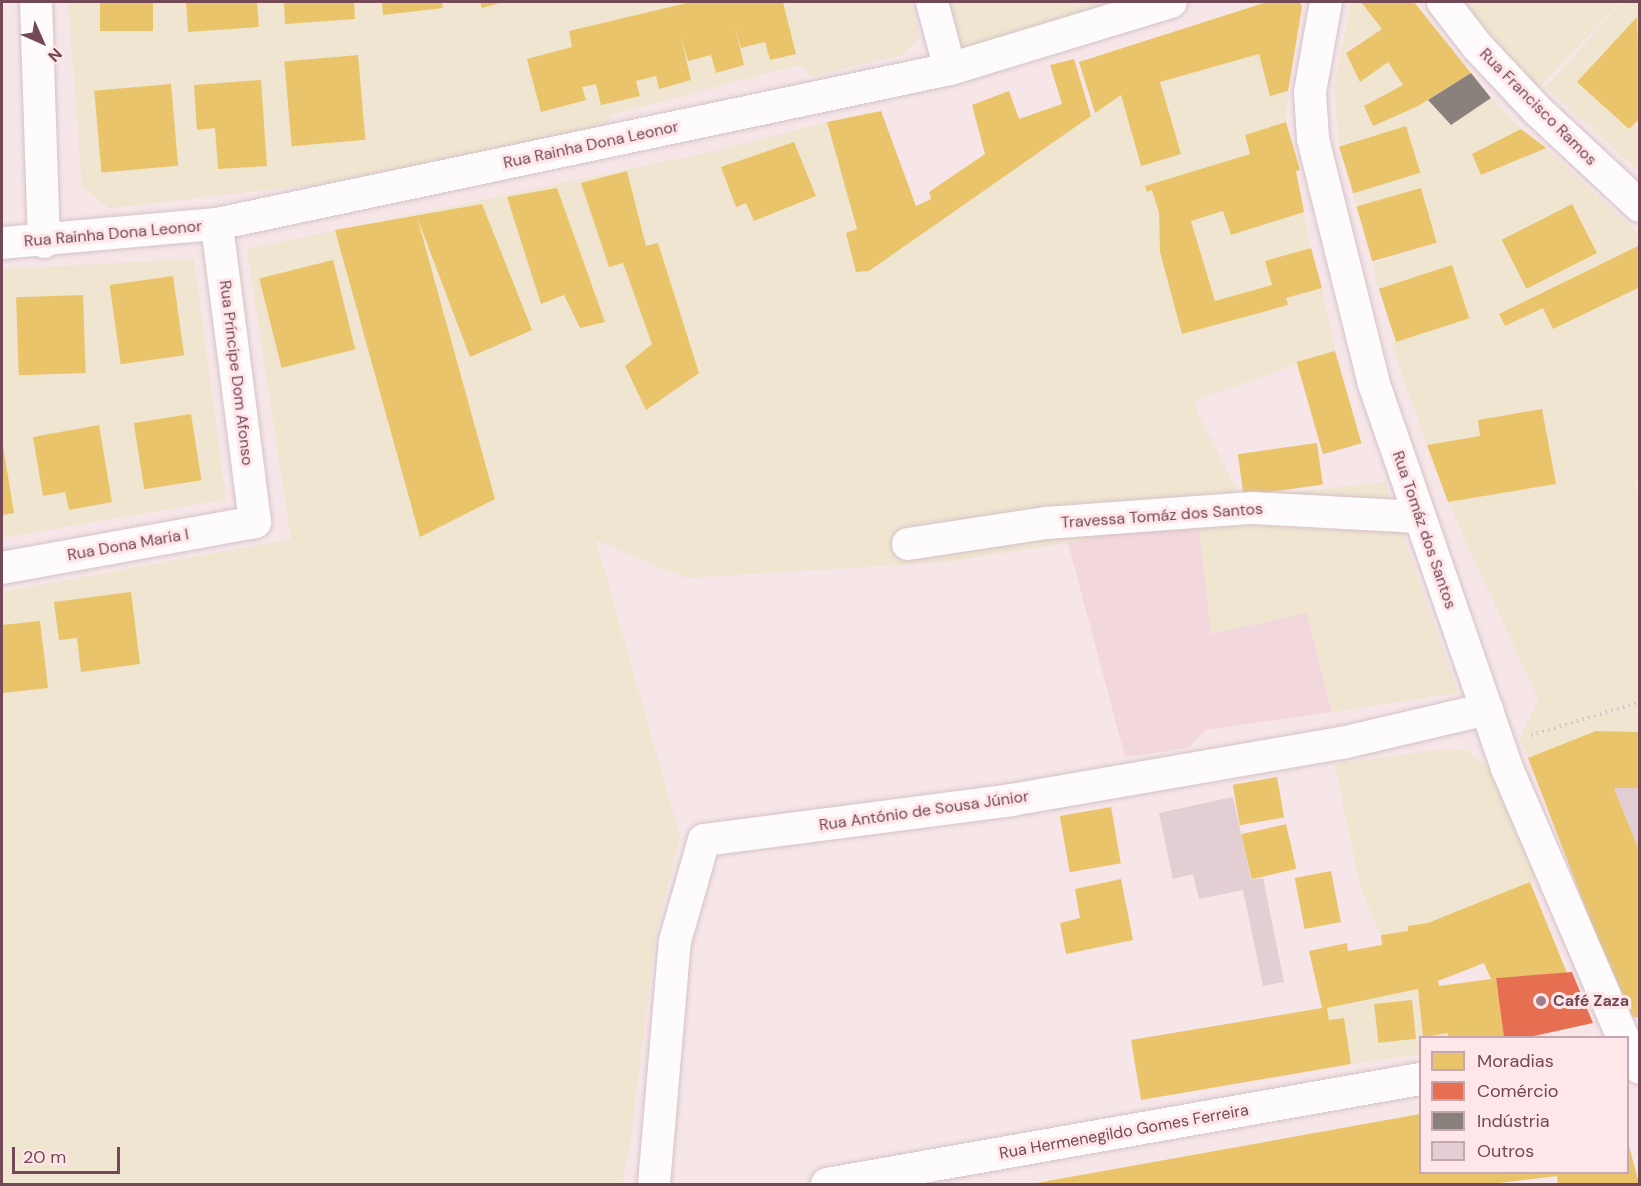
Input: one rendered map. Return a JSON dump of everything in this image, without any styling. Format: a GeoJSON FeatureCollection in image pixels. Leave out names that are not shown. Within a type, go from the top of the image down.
{"type":"FeatureCollection","features":[{"type":"Feature","properties":{"kind":"street"},"geometry":{"type":"LineString","coordinates":[[36,2],[44,242]]}},
{"type":"Feature","properties":{"kind":"street"},"geometry":{"type":"LineString","coordinates":[[932,2],[950,69]]}},
{"type":"Feature","properties":{"kind":"street","name":"Rua Rainha Dona Leonor"},"geometry":{"type":"LineString","coordinates":[[2,243],[44,242],[217,224],[950,69],[1171,2]]}},
{"type":"Feature","properties":{"kind":"street","name":"Rua Tomáz dos Santos"},"geometry":{"type":"LineString","coordinates":[[1326,2],[1310,92],[1313,139],[1372,377],[1418,517],[1499,747],[1622,1036]]}},
{"type":"Feature","properties":{"kind":"street","name":"Rua Francisco Ramos"},"geometry":{"type":"LineString","coordinates":[[1443,2],[1477,46],[1537,110],[1640,206]]}},
{"type":"Feature","properties":{"kind":"street","name":"Rua Príncipe Dom Afonso"},"geometry":{"type":"LineString","coordinates":[[217,224],[255,522]]}},
{"type":"Feature","properties":{"kind":"street","name":"Travessa Tomáz dos Santos"},"geometry":{"type":"LineString","coordinates":[[908,544],[1046,523],[1252,508],[1418,517]]}},
{"type":"Feature","properties":{"kind":"street","name":"Rua Dona Maria I"},"geometry":{"type":"LineString","coordinates":[[2,568],[255,522]]}},
{"type":"Feature","properties":{"kind":"street","name":"Rua António de Sousa Júnior"},"geometry":{"type":"LineString","coordinates":[[654,1185],[675,941],[704,840],[1011,800],[1342,743],[1487,709]]}},
{"type":"Feature","properties":{"kind":"street"},"geometry":{"type":"LineString","coordinates":[[1629,1047],[1640,1068]]}},
{"type":"Feature","properties":{"kind":"street","name":"Rua Hermenegildo Gomes Ferreira"},"geometry":{"type":"LineString","coordinates":[[827,1185],[1419,1079]]}},
{"type":"Feature","properties":{"kind":"path"},"geometry":{"type":"LineString","coordinates":[[1499,747],[1619,706],[1640,702]]}},
{"type":"Feature","properties":{"kind":"shaded area"},"geometry":{"type":"Polygon","coordinates":[[[68,2],[912,2],[919,38],[902,55],[811,76],[799,65],[613,114],[606,126],[515,147],[320,184],[109,208],[82,186],[68,2]]]}},
{"type":"Feature","properties":{"kind":"shaded area"},"geometry":{"type":"Polygon","coordinates":[[[945,2],[1140,2],[956,61],[945,2]]]}},
{"type":"Feature","properties":{"kind":"shaded area"},"geometry":{"type":"Polygon","coordinates":[[[1351,2],[1361,2],[1382,29],[1345,51],[1360,81],[1388,62],[1403,85],[1364,106],[1373,126],[1428,100],[1451,125],[1491,98],[1521,129],[1473,154],[1481,175],[1546,148],[1639,234],[1639,245],[1499,314],[1505,326],[1543,308],[1639,287],[1640,481],[1634,481],[1640,495],[1639,732],[1528,758],[1520,737],[1538,699],[1448,502],[1556,484],[1542,409],[1478,420],[1480,436],[1427,445],[1391,343],[1469,317],[1452,265],[1379,289],[1373,263],[1437,243],[1421,189],[1357,207],[1352,192],[1420,173],[1406,126],[1339,145],[1334,86],[1351,2]]]}},
{"type":"Feature","properties":{"kind":"shaded area"},"geometry":{"type":"Polygon","coordinates":[[[1463,2],[1621,2],[1537,90],[1463,2]]]}},
{"type":"Feature","properties":{"kind":"shaded area"},"geometry":{"type":"Polygon","coordinates":[[[1622,2],[1639,2],[1639,172],[1546,87],[1622,2]]]}},
{"type":"Feature","properties":{"kind":"shaded area"},"geometry":{"type":"Polygon","coordinates":[[[1259,54],[1270,96],[1288,91],[1286,122],[1245,135],[1250,154],[1145,186],[1147,192],[1152,190],[1159,213],[1160,252],[1182,333],[1287,305],[1286,298],[1322,288],[1335,351],[1195,400],[1198,414],[1241,498],[1385,482],[1458,693],[1332,712],[1307,613],[1211,634],[1197,510],[1068,543],[947,562],[685,578],[596,540],[680,837],[656,933],[630,1144],[622,1184],[2,1184],[2,592],[291,539],[247,249],[720,150],[827,122],[857,229],[846,233],[856,272],[869,271],[1121,95],[1140,166],[1180,154],[1160,82],[1259,54]]]}},
{"type":"Feature","properties":{"kind":"shaded area"},"geometry":{"type":"Polygon","coordinates":[[[1223,211],[1232,235],[1304,212],[1311,248],[1266,261],[1272,285],[1215,301],[1191,221],[1223,211]]]}},
{"type":"Feature","properties":{"kind":"shaded area"},"geometry":{"type":"Polygon","coordinates":[[[194,259],[226,499],[2,538],[2,269],[194,259]]]}},
{"type":"Feature","properties":{"kind":"shaded area"},"geometry":{"type":"Polygon","coordinates":[[[1198,510],[1307,613],[1332,712],[1205,730],[1189,748],[1125,757],[1068,543],[1198,510]]]}},
{"type":"Feature","properties":{"kind":"shaded area"},"geometry":{"type":"Polygon","coordinates":[[[1444,749],[1465,750],[1492,770],[1539,878],[1408,931],[1381,935],[1360,887],[1335,764],[1444,749]]]}},
{"type":"Feature","properties":{"kind":"shaded area"},"geometry":{"type":"Polygon","coordinates":[[[1418,989],[1423,1036],[1419,1036],[1419,1054],[1351,1064],[1344,1018],[1329,1020],[1327,1008],[1418,989]]]}},
{"type":"Feature","properties":{"kind":"shaded area"},"geometry":{"type":"Polygon","coordinates":[[[1448,1033],[1448,1036],[1429,1036],[1448,1033]]]}},
{"type":"Feature","properties":{"kind":"building: Moradias"},"geometry":{"type":"Polygon","coordinates":[[[100,2],[153,2],[153,31],[100,31],[100,2]]]}},
{"type":"Feature","properties":{"kind":"building: Moradias"},"geometry":{"type":"Polygon","coordinates":[[[186,2],[257,2],[259,27],[188,32],[186,2]]]}},
{"type":"Feature","properties":{"kind":"building: Moradias"},"geometry":{"type":"Polygon","coordinates":[[[284,2],[354,2],[355,19],[285,24],[284,2]]]}},
{"type":"Feature","properties":{"kind":"building: Moradias"},"geometry":{"type":"Polygon","coordinates":[[[382,2],[442,2],[443,8],[383,15],[382,2]]]}},
{"type":"Feature","properties":{"kind":"building: Moradias"},"geometry":{"type":"Polygon","coordinates":[[[480,2],[504,2],[482,8],[480,2]]]}},
{"type":"Feature","properties":{"kind":"building: Moradias"},"geometry":{"type":"Polygon","coordinates":[[[691,2],[783,2],[796,54],[770,60],[765,42],[741,48],[735,27],[744,65],[716,73],[711,55],[688,61],[681,37],[691,80],[659,89],[656,76],[636,81],[640,96],[601,105],[596,84],[582,87],[586,100],[541,112],[527,59],[572,47],[569,31],[691,2]]]}},
{"type":"Feature","properties":{"kind":"building: Moradias"},"geometry":{"type":"Polygon","coordinates":[[[1267,2],[1300,2],[1302,7],[1288,91],[1270,96],[1259,54],[1160,82],[1181,154],[1141,166],[1121,95],[1095,113],[1079,62],[1267,2]]]}},
{"type":"Feature","properties":{"kind":"building: Moradias"},"geometry":{"type":"Polygon","coordinates":[[[1361,2],[1414,2],[1471,73],[1418,106],[1373,126],[1364,106],[1403,85],[1388,62],[1360,82],[1346,53],[1382,29],[1361,2]]]}},
{"type":"Feature","properties":{"kind":"building: Moradias"},"geometry":{"type":"Polygon","coordinates":[[[1637,17],[1640,118],[1629,129],[1577,82],[1637,17]]]}},
{"type":"Feature","properties":{"kind":"building: Moradias"},"geometry":{"type":"Polygon","coordinates":[[[358,55],[365,140],[292,146],[284,61],[358,55]]]}},
{"type":"Feature","properties":{"kind":"building: Moradias"},"geometry":{"type":"Polygon","coordinates":[[[1074,59],[1091,116],[869,271],[856,272],[846,233],[857,229],[827,122],[881,111],[916,206],[931,199],[929,192],[985,154],[972,105],[1009,91],[1019,119],[1062,104],[1050,65],[1074,59]]]}},
{"type":"Feature","properties":{"kind":"building: Moradias"},"geometry":{"type":"Polygon","coordinates":[[[261,80],[267,166],[218,169],[215,128],[197,130],[194,85],[261,80]]]}},
{"type":"Feature","properties":{"kind":"building: Moradias"},"geometry":{"type":"Polygon","coordinates":[[[171,84],[178,166],[101,172],[94,91],[171,84]]]}},
{"type":"Feature","properties":{"kind":"building: Moradias"},"geometry":{"type":"Polygon","coordinates":[[[1286,122],[1300,170],[1296,171],[1304,212],[1231,235],[1223,211],[1191,221],[1215,301],[1272,285],[1265,261],[1311,248],[1322,288],[1286,298],[1288,305],[1182,334],[1160,252],[1159,213],[1152,190],[1147,192],[1145,186],[1250,154],[1245,135],[1286,122]]]}},
{"type":"Feature","properties":{"kind":"building: Moradias"},"geometry":{"type":"Polygon","coordinates":[[[1406,126],[1420,173],[1353,193],[1339,146],[1406,126]]]}},
{"type":"Feature","properties":{"kind":"building: Moradias"},"geometry":{"type":"Polygon","coordinates":[[[1521,129],[1546,148],[1481,175],[1472,154],[1521,129]]]}},
{"type":"Feature","properties":{"kind":"building: Moradias"},"geometry":{"type":"Polygon","coordinates":[[[794,142],[816,196],[754,221],[746,203],[736,207],[721,167],[794,142]]]}},
{"type":"Feature","properties":{"kind":"building: Moradias"},"geometry":{"type":"Polygon","coordinates":[[[627,171],[646,246],[658,243],[699,373],[646,410],[625,366],[652,344],[623,263],[609,267],[581,183],[627,171]]]}},
{"type":"Feature","properties":{"kind":"building: Moradias"},"geometry":{"type":"Polygon","coordinates":[[[557,188],[605,322],[580,328],[564,295],[541,304],[507,197],[557,188]]]}},
{"type":"Feature","properties":{"kind":"building: Moradias"},"geometry":{"type":"Polygon","coordinates":[[[1421,188],[1437,243],[1372,261],[1357,206],[1421,188]]]}},
{"type":"Feature","properties":{"kind":"building: Moradias"},"geometry":{"type":"Polygon","coordinates":[[[482,204],[532,330],[470,357],[417,217],[495,499],[420,537],[335,230],[482,204]]]}},
{"type":"Feature","properties":{"kind":"building: Moradias"},"geometry":{"type":"Polygon","coordinates":[[[1572,204],[1597,253],[1527,289],[1502,240],[1572,204]]]}},
{"type":"Feature","properties":{"kind":"building: Moradias"},"geometry":{"type":"Polygon","coordinates":[[[1640,245],[1640,287],[1553,329],[1543,308],[1505,326],[1499,314],[1640,245]]]}},
{"type":"Feature","properties":{"kind":"building: Moradias"},"geometry":{"type":"Polygon","coordinates":[[[333,260],[355,349],[282,368],[259,278],[333,260]]]}},
{"type":"Feature","properties":{"kind":"building: Moradias"},"geometry":{"type":"Polygon","coordinates":[[[1452,265],[1469,318],[1396,342],[1379,289],[1452,265]]]}},
{"type":"Feature","properties":{"kind":"building: Moradias"},"geometry":{"type":"Polygon","coordinates":[[[173,276],[184,355],[121,364],[110,285],[173,276]]]}},
{"type":"Feature","properties":{"kind":"building: Moradias"},"geometry":{"type":"Polygon","coordinates":[[[83,295],[86,373],[19,375],[16,297],[83,295]]]}},
{"type":"Feature","properties":{"kind":"building: Moradias"},"geometry":{"type":"Polygon","coordinates":[[[1335,351],[1361,443],[1323,454],[1297,362],[1335,351]]]}},
{"type":"Feature","properties":{"kind":"building: Moradias"},"geometry":{"type":"Polygon","coordinates":[[[1542,409],[1556,484],[1448,502],[1427,445],[1480,436],[1478,420],[1542,409]]]}},
{"type":"Feature","properties":{"kind":"building: Moradias"},"geometry":{"type":"Polygon","coordinates":[[[191,414],[201,480],[144,489],[134,423],[191,414]]]}},
{"type":"Feature","properties":{"kind":"building: Moradias"},"geometry":{"type":"Polygon","coordinates":[[[99,425],[112,502],[69,510],[65,492],[43,496],[33,437],[99,425]]]}},
{"type":"Feature","properties":{"kind":"building: Moradias"},"geometry":{"type":"Polygon","coordinates":[[[2,440],[14,513],[2,515],[2,440]]]}},
{"type":"Feature","properties":{"kind":"building: Moradias"},"geometry":{"type":"Polygon","coordinates":[[[1317,443],[1323,485],[1244,496],[1238,454],[1317,443]]]}},
{"type":"Feature","properties":{"kind":"building: Moradias"},"geometry":{"type":"Polygon","coordinates":[[[131,592],[140,664],[81,672],[77,638],[59,640],[54,602],[131,592]]]}},
{"type":"Feature","properties":{"kind":"building: Moradias"},"geometry":{"type":"Polygon","coordinates":[[[40,621],[48,688],[2,693],[2,625],[40,621]]]}},
{"type":"Feature","properties":{"kind":"building: Moradias"},"geometry":{"type":"Polygon","coordinates":[[[1596,731],[1640,732],[1640,788],[1614,788],[1640,851],[1640,1018],[1633,1017],[1594,930],[1528,758],[1596,731]]]}},
{"type":"Feature","properties":{"kind":"building: Moradias"},"geometry":{"type":"Polygon","coordinates":[[[1277,777],[1284,817],[1240,825],[1233,785],[1277,777]]]}},
{"type":"Feature","properties":{"kind":"building: Moradias"},"geometry":{"type":"Polygon","coordinates":[[[1111,807],[1121,863],[1070,872],[1060,816],[1111,807]]]}},
{"type":"Feature","properties":{"kind":"building: Moradias"},"geometry":{"type":"Polygon","coordinates":[[[1286,824],[1296,869],[1252,879],[1241,834],[1286,824]]]}},
{"type":"Feature","properties":{"kind":"building: Moradias"},"geometry":{"type":"Polygon","coordinates":[[[1331,871],[1341,922],[1305,929],[1295,878],[1331,871]]]}},
{"type":"Feature","properties":{"kind":"building: Moradias"},"geometry":{"type":"Polygon","coordinates":[[[1121,879],[1133,940],[1066,954],[1060,923],[1080,918],[1075,889],[1121,879]]]}},
{"type":"Feature","properties":{"kind":"building: Moradias"},"geometry":{"type":"Polygon","coordinates":[[[1530,882],[1567,973],[1496,978],[1504,1036],[1448,1036],[1448,1033],[1423,1036],[1418,989],[1327,1008],[1329,1020],[1344,1018],[1351,1064],[1141,1100],[1131,1040],[1322,1008],[1309,951],[1347,943],[1348,951],[1382,945],[1381,935],[1408,931],[1408,926],[1428,923],[1530,882]],[[1484,963],[1438,981],[1439,986],[1491,979],[1484,963]]]}},
{"type":"Feature","properties":{"kind":"building: Moradias"},"geometry":{"type":"Polygon","coordinates":[[[1412,1000],[1416,1039],[1378,1043],[1374,1004],[1412,1000]]]}},
{"type":"Feature","properties":{"kind":"building: Moradias"},"geometry":{"type":"Polygon","coordinates":[[[1419,1114],[1419,1174],[1629,1174],[1629,1146],[1639,1184],[1558,1184],[1557,1176],[1491,1184],[1031,1184],[1419,1114]]]}},
{"type":"Feature","properties":{"kind":"building: Comércio","name":"Café Zaza"},"geometry":{"type":"Polygon","coordinates":[[[1572,972],[1593,1023],[1534,1036],[1504,1036],[1496,978],[1572,972]]]}},
{"type":"Feature","properties":{"kind":"building: Indústria"},"geometry":{"type":"Polygon","coordinates":[[[1471,73],[1491,98],[1451,125],[1428,100],[1471,73]]]}},
{"type":"Feature","properties":{"kind":"building: Outros"},"geometry":{"type":"Polygon","coordinates":[[[1614,788],[1640,788],[1640,851],[1639,851],[1614,788]]]}},
{"type":"Feature","properties":{"kind":"building: Outros"},"geometry":{"type":"Polygon","coordinates":[[[1233,797],[1251,880],[1263,878],[1284,982],[1263,986],[1243,890],[1199,899],[1193,874],[1173,879],[1159,813],[1233,797]]]}},
{"type":"Feature","properties":{"kind":"place","name":"Café Zaza"},"geometry":{"type":"Point","coordinates":[1541,1001]}}]}
